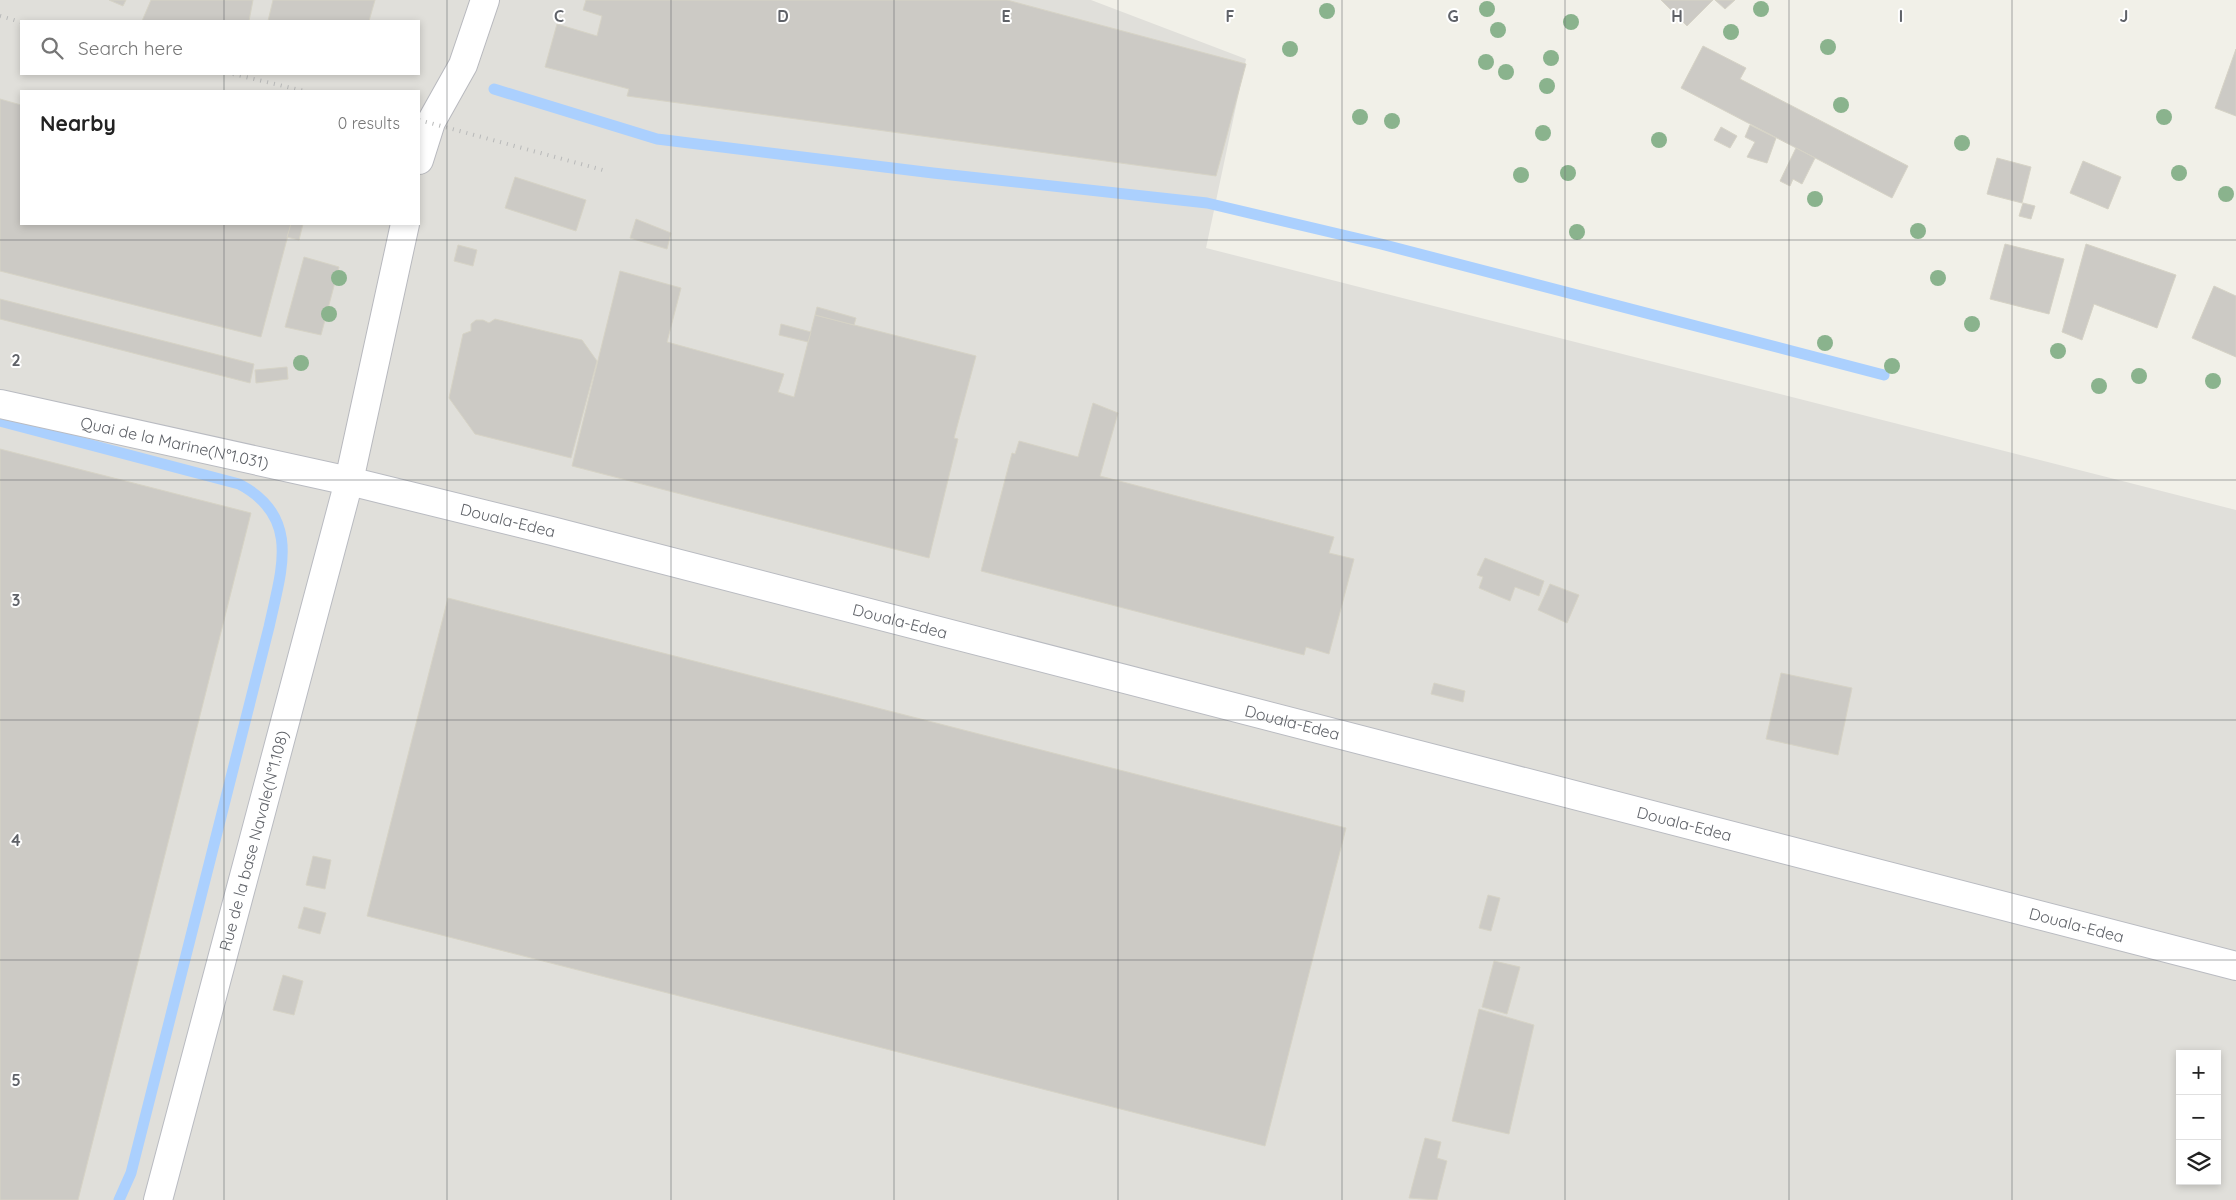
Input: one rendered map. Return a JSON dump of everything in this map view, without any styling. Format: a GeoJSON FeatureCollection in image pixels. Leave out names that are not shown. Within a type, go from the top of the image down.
{"type":"FeatureCollection","features":[{"type":"Feature","properties":{"kind":"main road"},"geometry":{"type":"LineString","coordinates":[[420,157],[430,122],[463,65],[485,0]]}},
{"type":"Feature","properties":{"kind":"main road","name":"Rue de la base Navale(N°1.108)"},"geometry":{"type":"LineString","coordinates":[[158,1200],[349,481],[405,225]]}},
{"type":"Feature","properties":{"kind":"main road","name":"Quai de la Marine(N°1.031)"},"geometry":{"type":"LineString","coordinates":[[0,404],[349,481]]}},
{"type":"Feature","properties":{"kind":"main road","name":"Douala-Edea"},"geometry":{"type":"LineString","coordinates":[[349,481],[552,531],[2236,966]]}},
{"type":"Feature","properties":{"kind":"shaded area"},"geometry":{"type":"Polygon","coordinates":[[[0,0],[1091,0],[1246,59],[1206,248],[2236,510],[2236,1200],[0,1200],[0,0]]]}},
{"type":"Feature","properties":{"kind":"building"},"geometry":{"type":"Polygon","coordinates":[[[109,0],[126,0],[123,6],[109,0]]]}},
{"type":"Feature","properties":{"kind":"building"},"geometry":{"type":"Polygon","coordinates":[[[151,0],[253,0],[249,20],[142,20],[151,0]]]}},
{"type":"Feature","properties":{"kind":"building"},"geometry":{"type":"Polygon","coordinates":[[[273,0],[375,0],[369,20],[268,20],[273,0]]]}},
{"type":"Feature","properties":{"kind":"building"},"geometry":{"type":"Polygon","coordinates":[[[586,0],[1007,0],[1246,64],[1216,176],[627,96],[629,89],[545,67],[557,24],[597,36],[602,16],[583,10],[586,0]]]}},
{"type":"Feature","properties":{"kind":"building"},"geometry":{"type":"Polygon","coordinates":[[[1661,0],[1713,0],[1687,26],[1661,0]]]}},
{"type":"Feature","properties":{"kind":"building"},"geometry":{"type":"Polygon","coordinates":[[[1715,0],[1735,0],[1725,9],[1715,0]]]}},
{"type":"Feature","properties":{"kind":"building"},"geometry":{"type":"Polygon","coordinates":[[[1703,46],[1746,68],[1740,79],[1908,166],[1892,198],[1681,88],[1703,46]]]}},
{"type":"Feature","properties":{"kind":"building"},"geometry":{"type":"Polygon","coordinates":[[[2236,49],[2236,116],[2215,108],[2236,49]]]}},
{"type":"Feature","properties":{"kind":"building"},"geometry":{"type":"Polygon","coordinates":[[[0,99],[20,105],[20,225],[291,225],[261,337],[0,271],[0,99]]]}},
{"type":"Feature","properties":{"kind":"building"},"geometry":{"type":"Polygon","coordinates":[[[1750,125],[1776,138],[1767,163],[1747,157],[1755,142],[1745,137],[1750,125]]]}},
{"type":"Feature","properties":{"kind":"building"},"geometry":{"type":"Polygon","coordinates":[[[1721,127],[1737,136],[1730,148],[1714,140],[1721,127]]]}},
{"type":"Feature","properties":{"kind":"building"},"geometry":{"type":"Polygon","coordinates":[[[1796,148],[1815,158],[1802,184],[1793,179],[1790,186],[1780,181],[1796,148]]]}},
{"type":"Feature","properties":{"kind":"building"},"geometry":{"type":"Polygon","coordinates":[[[1997,158],[2031,167],[2022,203],[1987,194],[1997,158]]]}},
{"type":"Feature","properties":{"kind":"building"},"geometry":{"type":"Polygon","coordinates":[[[2083,161],[2121,177],[2108,209],[2070,193],[2083,161]]]}},
{"type":"Feature","properties":{"kind":"building"},"geometry":{"type":"Polygon","coordinates":[[[515,177],[586,200],[576,231],[505,208],[515,177]]]}},
{"type":"Feature","properties":{"kind":"building"},"geometry":{"type":"Polygon","coordinates":[[[2023,203],[2035,206],[2031,219],[2019,216],[2023,203]]]}},
{"type":"Feature","properties":{"kind":"building"},"geometry":{"type":"Polygon","coordinates":[[[636,219],[671,233],[667,249],[630,238],[636,219]]]}},
{"type":"Feature","properties":{"kind":"building"},"geometry":{"type":"Polygon","coordinates":[[[291,225],[303,225],[299,240],[287,237],[291,225]]]}},
{"type":"Feature","properties":{"kind":"building"},"geometry":{"type":"Polygon","coordinates":[[[2005,244],[2064,259],[2049,314],[1990,299],[2005,244]]]}},
{"type":"Feature","properties":{"kind":"building"},"geometry":{"type":"Polygon","coordinates":[[[2086,244],[2176,275],[2157,328],[2094,304],[2082,340],[2062,332],[2086,244]]]}},
{"type":"Feature","properties":{"kind":"building"},"geometry":{"type":"Polygon","coordinates":[[[458,245],[477,250],[473,266],[454,261],[458,245]]]}},
{"type":"Feature","properties":{"kind":"building"},"geometry":{"type":"Polygon","coordinates":[[[304,257],[339,267],[321,335],[285,327],[304,257]]]}},
{"type":"Feature","properties":{"kind":"building"},"geometry":{"type":"Polygon","coordinates":[[[620,271],[681,288],[667,342],[784,374],[778,392],[794,397],[815,315],[976,356],[954,438],[958,439],[929,558],[572,466],[620,271]]]}},
{"type":"Feature","properties":{"kind":"building"},"geometry":{"type":"Polygon","coordinates":[[[2214,286],[2236,296],[2236,357],[2192,338],[2214,286]]]}},
{"type":"Feature","properties":{"kind":"building"},"geometry":{"type":"Polygon","coordinates":[[[0,299],[254,364],[250,383],[0,319],[0,299]]]}},
{"type":"Feature","properties":{"kind":"building"},"geometry":{"type":"Polygon","coordinates":[[[817,307],[856,318],[854,325],[815,315],[817,307]]]}},
{"type":"Feature","properties":{"kind":"building"},"geometry":{"type":"Polygon","coordinates":[[[495,319],[582,340],[597,361],[571,458],[475,434],[449,398],[463,334],[471,331],[471,324],[476,320],[483,320],[489,323],[495,319]]]}},
{"type":"Feature","properties":{"kind":"building"},"geometry":{"type":"Polygon","coordinates":[[[781,324],[811,332],[808,342],[779,335],[781,324]]]}},
{"type":"Feature","properties":{"kind":"building"},"geometry":{"type":"Polygon","coordinates":[[[287,367],[288,379],[256,383],[255,370],[287,367]]]}},
{"type":"Feature","properties":{"kind":"building"},"geometry":{"type":"Polygon","coordinates":[[[1093,403],[1118,413],[1100,476],[1334,537],[1329,553],[1354,559],[1329,654],[1306,647],[1304,655],[981,571],[1012,453],[1015,454],[1019,441],[1078,457],[1093,403]]]}},
{"type":"Feature","properties":{"kind":"building"},"geometry":{"type":"Polygon","coordinates":[[[0,449],[251,513],[78,1200],[0,1200],[0,449]]]}},
{"type":"Feature","properties":{"kind":"building"},"geometry":{"type":"Polygon","coordinates":[[[1485,558],[1544,581],[1539,596],[1515,587],[1510,601],[1479,588],[1483,577],[1477,575],[1485,558]]]}},
{"type":"Feature","properties":{"kind":"building"},"geometry":{"type":"Polygon","coordinates":[[[1550,584],[1579,595],[1567,623],[1538,610],[1550,584]]]}},
{"type":"Feature","properties":{"kind":"building"},"geometry":{"type":"Polygon","coordinates":[[[448,598],[1346,828],[1265,1146],[367,916],[448,598]]]}},
{"type":"Feature","properties":{"kind":"building"},"geometry":{"type":"Polygon","coordinates":[[[1781,673],[1852,688],[1838,755],[1766,739],[1781,673]]]}},
{"type":"Feature","properties":{"kind":"building"},"geometry":{"type":"Polygon","coordinates":[[[1434,683],[1465,691],[1463,702],[1431,694],[1434,683]]]}},
{"type":"Feature","properties":{"kind":"building"},"geometry":{"type":"Polygon","coordinates":[[[313,856],[331,860],[325,889],[306,885],[313,856]]]}},
{"type":"Feature","properties":{"kind":"building"},"geometry":{"type":"Polygon","coordinates":[[[1488,895],[1500,898],[1491,931],[1479,928],[1488,895]]]}},
{"type":"Feature","properties":{"kind":"building"},"geometry":{"type":"Polygon","coordinates":[[[304,907],[326,913],[320,934],[298,928],[304,907]]]}},
{"type":"Feature","properties":{"kind":"building"},"geometry":{"type":"Polygon","coordinates":[[[1494,961],[1520,967],[1507,1014],[1482,1007],[1494,961]]]}},
{"type":"Feature","properties":{"kind":"building"},"geometry":{"type":"Polygon","coordinates":[[[283,975],[303,981],[294,1015],[273,1010],[283,975]]]}},
{"type":"Feature","properties":{"kind":"building"},"geometry":{"type":"Polygon","coordinates":[[[1479,1009],[1534,1025],[1509,1134],[1452,1121],[1479,1009]]]}},
{"type":"Feature","properties":{"kind":"building"},"geometry":{"type":"Polygon","coordinates":[[[1425,1138],[1441,1142],[1437,1158],[1447,1161],[1437,1200],[1409,1198],[1425,1138]]]}},
{"type":"Feature","properties":{"kind":"waterway"},"geometry":{"type":"LineString","coordinates":[[494,89],[657,139],[933,173],[1207,203],[1381,244],[1884,375]]}},
{"type":"Feature","properties":{"kind":"waterway"},"geometry":{"type":"LineString","coordinates":[[0,421],[239,484],[259,497],[272,512],[279,529],[282,547],[278,586],[269,627],[131,1173],[119,1200]]}},
{"type":"Feature","properties":{"kind":"railway"},"geometry":{"type":"LineString","coordinates":[[0,16],[20,22]]}},
{"type":"Feature","properties":{"kind":"railway"},"geometry":{"type":"LineString","coordinates":[[237,75],[300,90]]}},
{"type":"Feature","properties":{"kind":"railway"},"geometry":{"type":"LineString","coordinates":[[420,120],[603,170]]}}]}
